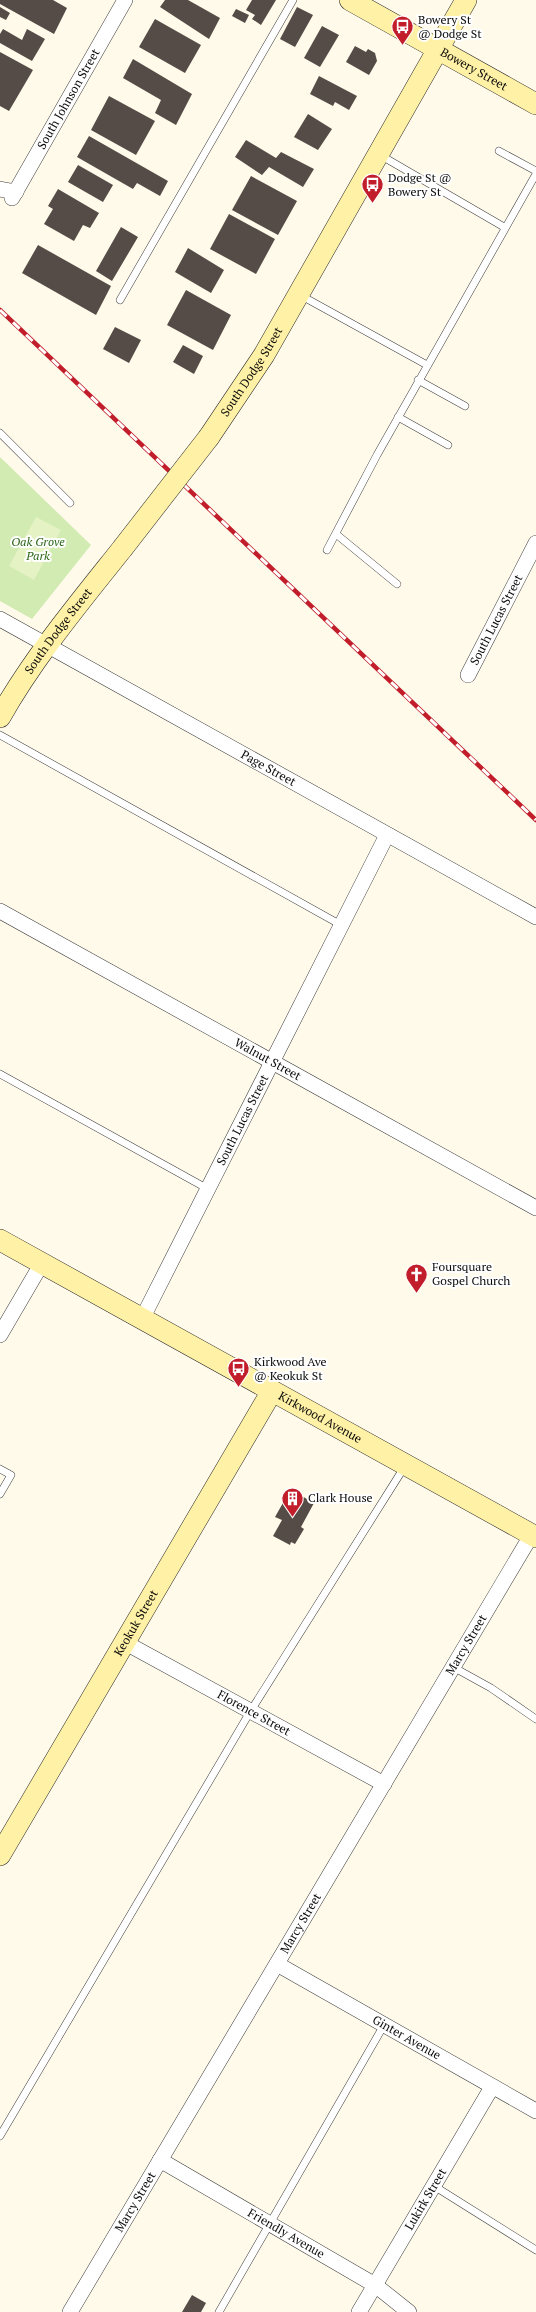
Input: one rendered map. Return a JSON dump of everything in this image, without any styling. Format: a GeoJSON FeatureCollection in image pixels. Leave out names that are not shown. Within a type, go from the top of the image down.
{"type":"FeatureCollection","features":[{"type":"Feature","properties":{"kind":"main road","name":"Bowery Street"},"geometry":{"type":"LineString","coordinates":[[350,0],[536,104]]}},
{"type":"Feature","properties":{"kind":"main road","name":"South Dodge Street"},"geometry":{"type":"LineString","coordinates":[[0,717],[19,684],[46,645],[209,437],[264,355],[466,0]]}},
{"type":"Feature","properties":{"kind":"main road","name":"Kirkwood Avenue"},"geometry":{"type":"LineString","coordinates":[[0,1240],[534,1536]]}},
{"type":"Feature","properties":{"kind":"main road","name":"Keokuk Street"},"geometry":{"type":"LineString","coordinates":[[0,1855],[272,1391]]}},
{"type":"Feature","properties":{"kind":"street","name":"South Johnson Street"},"geometry":{"type":"LineString","coordinates":[[0,189],[14,195],[125,0]]}},
{"type":"Feature","properties":{"kind":"street","name":"South Lucas Street"},"geometry":{"type":"LineString","coordinates":[[468,675],[536,543]]}},
{"type":"Feature","properties":{"kind":"street","name":"Page Street"},"geometry":{"type":"LineString","coordinates":[[0,619],[536,917]]}},
{"type":"Feature","properties":{"kind":"street","name":"South Lucas Street"},"geometry":{"type":"LineString","coordinates":[[142,1319],[387,835]]}},
{"type":"Feature","properties":{"kind":"street","name":"Walnut Street"},"geometry":{"type":"LineString","coordinates":[[0,911],[536,1208]]}},
{"type":"Feature","properties":{"kind":"street"},"geometry":{"type":"LineString","coordinates":[[0,1335],[42,1263]]}},
{"type":"Feature","properties":{"kind":"street","name":"Marcy Street"},"geometry":{"type":"LineString","coordinates":[[70,2312],[453,1667],[534,1536]]}},
{"type":"Feature","properties":{"kind":"street","name":"Florence Street"},"geometry":{"type":"LineString","coordinates":[[124,1642],[384,1784]]}},
{"type":"Feature","properties":{"kind":"street","name":"Ginter Avenue"},"geometry":{"type":"LineString","coordinates":[[277,1964],[536,2111]]}},
{"type":"Feature","properties":{"kind":"street","name":"Lukirk Street"},"geometry":{"type":"LineString","coordinates":[[359,2312],[492,2087]]}},
{"type":"Feature","properties":{"kind":"street","name":"Friendly Avenue"},"geometry":{"type":"LineString","coordinates":[[160,2160],[375,2285],[409,2312]]}},
{"type":"Feature","properties":{"kind":"lane"},"geometry":{"type":"LineString","coordinates":[[120,300],[294,0]]}},
{"type":"Feature","properties":{"kind":"lane"},"geometry":{"type":"LineString","coordinates":[[499,151],[536,171]]}},
{"type":"Feature","properties":{"kind":"lane"},"geometry":{"type":"LineString","coordinates":[[378,153],[504,227]]}},
{"type":"Feature","properties":{"kind":"lane"},"geometry":{"type":"LineString","coordinates":[[327,550],[418,380],[504,227],[536,174]]}},
{"type":"Feature","properties":{"kind":"lane"},"geometry":{"type":"LineString","coordinates":[[298,294],[427,365]]}},
{"type":"Feature","properties":{"kind":"lane"},"geometry":{"type":"LineString","coordinates":[[418,380],[465,406]]}},
{"type":"Feature","properties":{"kind":"lane"},"geometry":{"type":"LineString","coordinates":[[398,417],[448,445]]}},
{"type":"Feature","properties":{"kind":"lane"},"geometry":{"type":"LineString","coordinates":[[0,433],[70,503]]}},
{"type":"Feature","properties":{"kind":"lane"},"geometry":{"type":"LineString","coordinates":[[336,534],[397,584]]}},
{"type":"Feature","properties":{"kind":"lane"},"geometry":{"type":"LineString","coordinates":[[0,735],[341,925]]}},
{"type":"Feature","properties":{"kind":"lane"},"geometry":{"type":"LineString","coordinates":[[0,1074],[208,1188]]}},
{"type":"Feature","properties":{"kind":"lane"},"geometry":{"type":"LineString","coordinates":[[0,2136],[250,1712],[406,1465]]}},
{"type":"Feature","properties":{"kind":"lane"},"geometry":{"type":"LineString","coordinates":[[0,1469],[11,1475],[0,1494]]}},
{"type":"Feature","properties":{"kind":"lane"},"geometry":{"type":"LineString","coordinates":[[453,1667],[491,1688],[536,1719]]}},
{"type":"Feature","properties":{"kind":"lane"},"geometry":{"type":"LineString","coordinates":[[219,2312],[271,2224],[384,2025]]}},
{"type":"Feature","properties":{"kind":"lane"},"geometry":{"type":"LineString","coordinates":[[434,2186],[536,2250]]}},
{"type":"Feature","properties":{"kind":"green space","name":"Oak Grove Park"},"geometry":{"type":"Polygon","coordinates":[[[0,457],[91,545],[32,619],[0,601],[0,457]]]}},
{"type":"Feature","properties":{"kind":"green space"},"geometry":{"type":"Polygon","coordinates":[[[36,517],[61,530],[34,580],[9,566],[36,517]]]}},
{"type":"Feature","properties":{"kind":"building"},"geometry":{"type":"Polygon","coordinates":[[[0,0],[53,0],[67,8],[54,34],[0,4],[0,0]]]}},
{"type":"Feature","properties":{"kind":"building"},"geometry":{"type":"Polygon","coordinates":[[[165,0],[188,0],[220,18],[209,39],[160,7],[165,0]]]}},
{"type":"Feature","properties":{"kind":"building"},"geometry":{"type":"Polygon","coordinates":[[[252,0],[276,0],[261,25],[252,19],[255,15],[246,10],[252,0]]]}},
{"type":"Feature","properties":{"kind":"building"},"geometry":{"type":"Polygon","coordinates":[[[0,7],[10,13],[6,20],[0,17],[0,7]]]}},
{"type":"Feature","properties":{"kind":"building"},"geometry":{"type":"Polygon","coordinates":[[[297,7],[313,15],[295,47],[280,39],[297,7]]]}},
{"type":"Feature","properties":{"kind":"building"},"geometry":{"type":"Polygon","coordinates":[[[236,9],[249,15],[245,23],[232,16],[236,9]]]}},
{"type":"Feature","properties":{"kind":"building"},"geometry":{"type":"Polygon","coordinates":[[[155,19],[201,45],[185,73],[139,47],[155,19]]]}},
{"type":"Feature","properties":{"kind":"building"},"geometry":{"type":"Polygon","coordinates":[[[322,26],[339,35],[320,67],[304,58],[322,26]]]}},
{"type":"Feature","properties":{"kind":"building"},"geometry":{"type":"Polygon","coordinates":[[[3,29],[22,40],[27,29],[45,39],[32,61],[0,43],[0,34],[3,29]]]}},
{"type":"Feature","properties":{"kind":"building"},"geometry":{"type":"Polygon","coordinates":[[[355,46],[366,52],[368,49],[375,53],[377,61],[369,75],[346,62],[355,46]]]}},
{"type":"Feature","properties":{"kind":"building"},"geometry":{"type":"Polygon","coordinates":[[[0,52],[33,70],[9,111],[0,106],[0,52]]]}},
{"type":"Feature","properties":{"kind":"building"},"geometry":{"type":"Polygon","coordinates":[[[133,59],[192,94],[176,125],[155,113],[161,100],[123,78],[133,59]]]}},
{"type":"Feature","properties":{"kind":"building"},"geometry":{"type":"Polygon","coordinates":[[[319,76],[357,96],[349,110],[335,102],[333,106],[310,94],[319,76]]]}},
{"type":"Feature","properties":{"kind":"building"},"geometry":{"type":"Polygon","coordinates":[[[109,96],[155,121],[136,155],[91,130],[109,96]]]}},
{"type":"Feature","properties":{"kind":"building"},"geometry":{"type":"Polygon","coordinates":[[[308,114],[332,129],[318,150],[294,137],[308,114]]]}},
{"type":"Feature","properties":{"kind":"building"},"geometry":{"type":"Polygon","coordinates":[[[89,136],[168,181],[160,196],[137,183],[133,189],[77,157],[89,136]]]}},
{"type":"Feature","properties":{"kind":"building"},"geometry":{"type":"Polygon","coordinates":[[[246,140],[276,158],[281,152],[314,169],[303,187],[269,167],[262,175],[235,157],[246,140]]]}},
{"type":"Feature","properties":{"kind":"building"},"geometry":{"type":"Polygon","coordinates":[[[78,165],[113,185],[103,202],[68,182],[78,165]]]}},
{"type":"Feature","properties":{"kind":"building"},"geometry":{"type":"Polygon","coordinates":[[[251,176],[297,201],[278,235],[232,210],[251,176]]]}},
{"type":"Feature","properties":{"kind":"building"},"geometry":{"type":"Polygon","coordinates":[[[58,189],[99,213],[90,228],[83,225],[74,241],[44,224],[53,209],[48,206],[58,189]]]}},
{"type":"Feature","properties":{"kind":"building"},"geometry":{"type":"Polygon","coordinates":[[[229,214],[275,239],[256,274],[210,249],[229,214]]]}},
{"type":"Feature","properties":{"kind":"building"},"geometry":{"type":"Polygon","coordinates":[[[121,227],[138,237],[112,281],[96,271],[121,227]]]}},
{"type":"Feature","properties":{"kind":"building"},"geometry":{"type":"Polygon","coordinates":[[[38,245],[111,286],[96,315],[22,273],[38,245]]]}},
{"type":"Feature","properties":{"kind":"building"},"geometry":{"type":"Polygon","coordinates":[[[188,248],[224,270],[211,293],[175,272],[188,248]]]}},
{"type":"Feature","properties":{"kind":"building"},"geometry":{"type":"Polygon","coordinates":[[[186,290],[231,315],[213,350],[167,325],[186,290]]]}},
{"type":"Feature","properties":{"kind":"building"},"geometry":{"type":"Polygon","coordinates":[[[115,327],[141,340],[129,363],[103,349],[115,327]]]}},
{"type":"Feature","properties":{"kind":"building"},"geometry":{"type":"Polygon","coordinates":[[[183,345],[203,356],[194,374],[173,362],[183,345]]]}},
{"type":"Feature","properties":{"kind":"building","name":"Clark House"},"geometry":{"type":"Polygon","coordinates":[[[293,1491],[314,1503],[301,1527],[304,1529],[295,1544],[291,1542],[290,1545],[273,1536],[282,1520],[275,1517],[288,1494],[290,1495],[293,1491]]]}},
{"type":"Feature","properties":{"kind":"building"},"geometry":{"type":"Polygon","coordinates":[[[192,2295],[206,2303],[201,2312],[182,2312],[192,2295]]]}},
{"type":"Feature","properties":{"kind":"railway"},"geometry":{"type":"LineString","coordinates":[[0,310],[536,820]]}},
{"type":"Feature","properties":{"kind":"place","name":"Bowery St @ Dodge St"},"geometry":{"type":"Point","coordinates":[403,46]}},
{"type":"Feature","properties":{"kind":"place","name":"Dodge St @ Bowery St"},"geometry":{"type":"Point","coordinates":[372,204]}},
{"type":"Feature","properties":{"kind":"place","name":"Foursquare Gospel Church"},"geometry":{"type":"Point","coordinates":[417,1294]}},
{"type":"Feature","properties":{"kind":"place","name":"Kirkwood Ave @ Keokuk St"},"geometry":{"type":"Point","coordinates":[238,1388]}},
{"type":"Feature","properties":{"kind":"place","name":"Clark House"},"geometry":{"type":"Point","coordinates":[292,1518]}}]}
